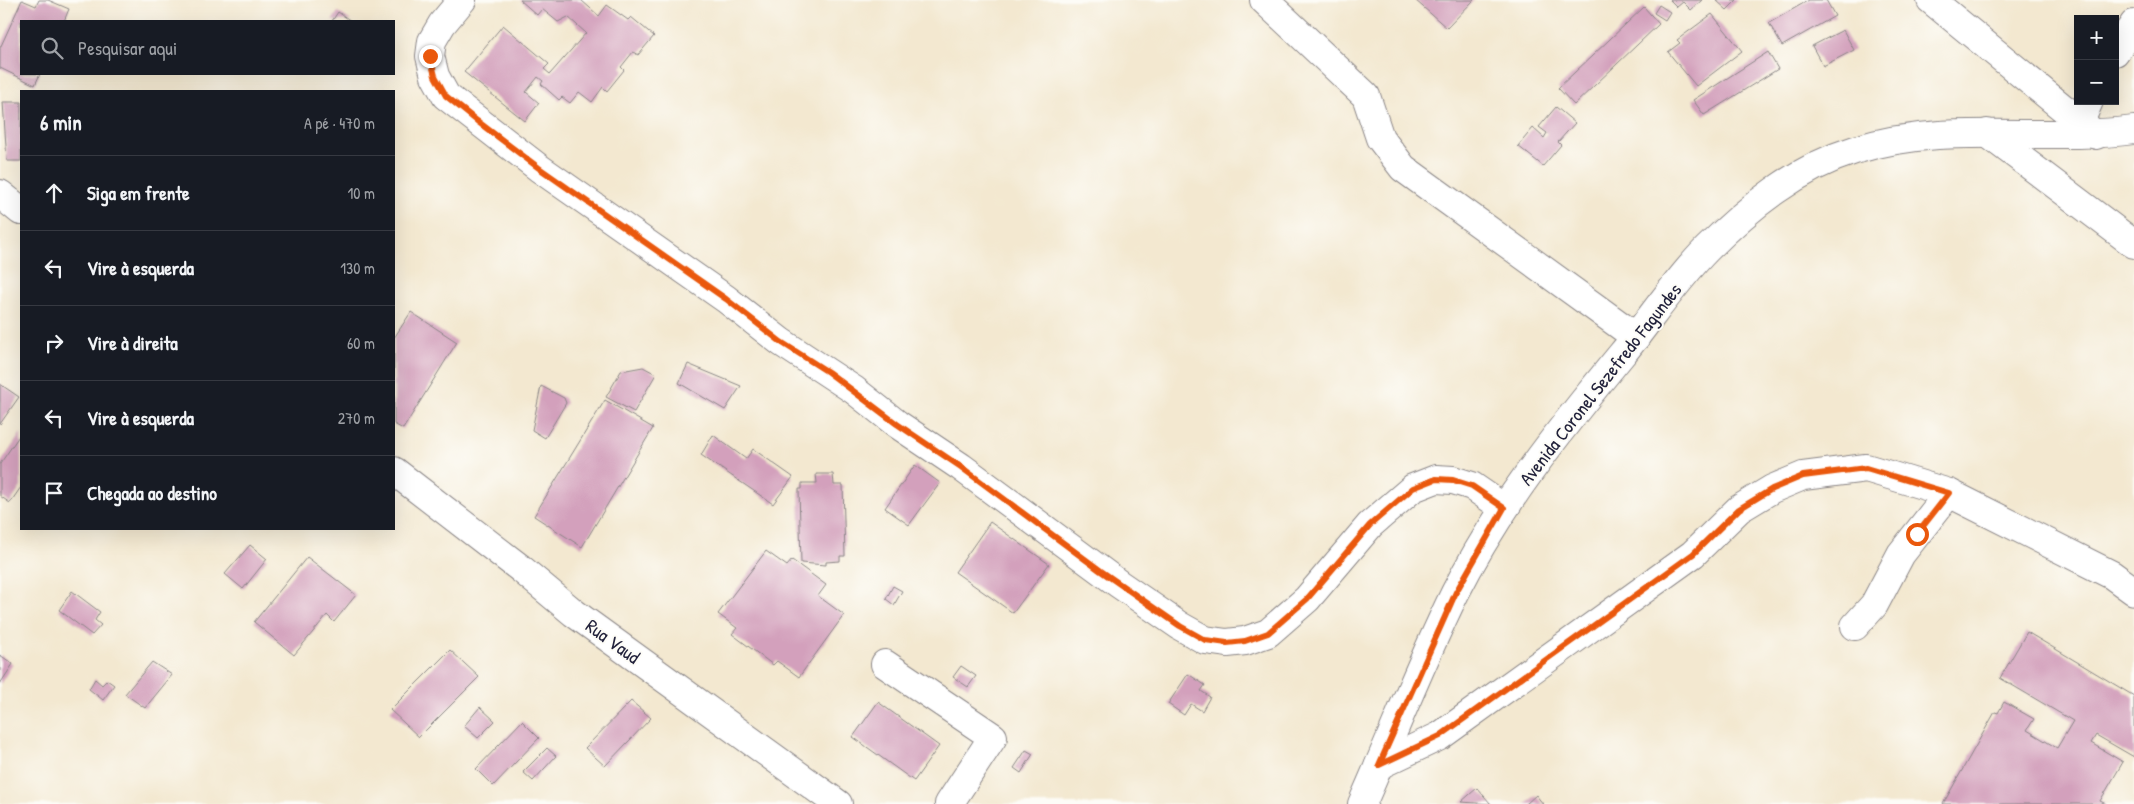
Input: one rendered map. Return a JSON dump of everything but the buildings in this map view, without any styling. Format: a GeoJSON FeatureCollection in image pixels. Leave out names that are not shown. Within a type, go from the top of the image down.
{"type":"FeatureCollection","features":[{"type":"Feature","properties":{"kind":"street"},"geometry":{"type":"LineString","coordinates":[[462,0],[442,24],[432,41],[430,56],[435,76],[446,96],[539,168],[726,299],[781,342],[854,390],[897,424],[961,467],[1127,589],[1180,626],[1205,640],[1227,643],[1245,641],[1268,633],[1312,593],[1370,525],[1413,488],[1436,479],[1453,480],[1472,486],[1504,508]]}},
{"type":"Feature","properties":{"kind":"street"},"geometry":{"type":"LineString","coordinates":[[1264,0],[1366,96],[1380,138],[1403,168],[1636,337]]}},
{"type":"Feature","properties":{"kind":"street"},"geometry":{"type":"LineString","coordinates":[[1931,0],[2088,120]]}},
{"type":"Feature","properties":{"kind":"street"},"geometry":{"type":"LineString","coordinates":[[2119,46],[2134,24]]}},
{"type":"Feature","properties":{"kind":"street","name":"Avenida Coronel Sezefredo Fagundes"},"geometry":{"type":"LineString","coordinates":[[1362,804],[1456,592],[1504,508],[1578,407],[1706,250],[1764,198],[1806,170],[1855,150],[1906,138],[1987,134],[2088,120],[2134,130]]}},
{"type":"Feature","properties":{"kind":"street"},"geometry":{"type":"LineString","coordinates":[[1987,134],[2134,244]]}},
{"type":"Feature","properties":{"kind":"street"},"geometry":{"type":"LineString","coordinates":[[0,194],[20,210]]}},
{"type":"Feature","properties":{"kind":"street"},"geometry":{"type":"LineString","coordinates":[[1379,765],[1440,736],[1693,554],[1739,509],[1772,489],[1803,476],[1866,468],[1949,493],[2112,575],[2134,591]]}},
{"type":"Feature","properties":{"kind":"street","name":"Rua Vaud"},"geometry":{"type":"LineString","coordinates":[[395,473],[520,568],[574,613],[838,804]]}},
{"type":"Feature","properties":{"kind":"street"},"geometry":{"type":"LineString","coordinates":[[1855,626],[1874,605],[1901,554],[1949,493]]}},
{"type":"Feature","properties":{"kind":"street"},"geometry":{"type":"LineString","coordinates":[[885,664],[993,737],[949,804]]}},
{"type":"Feature","properties":{"kind":"route"},"geometry":{"type":"LineString","coordinates":[[430,56],[435,76],[446,96],[539,168],[726,299],[781,342],[854,390],[897,424],[961,467],[1101,571],[1180,626],[1205,640],[1227,643],[1245,641],[1268,633],[1307,599],[1370,525],[1413,488],[1436,479],[1453,480],[1472,486],[1504,508],[1456,592],[1379,765],[1440,736],[1693,554],[1739,509],[1772,489],[1803,476],[1837,470],[1866,468],[1949,493],[1917,534]]}}]}
